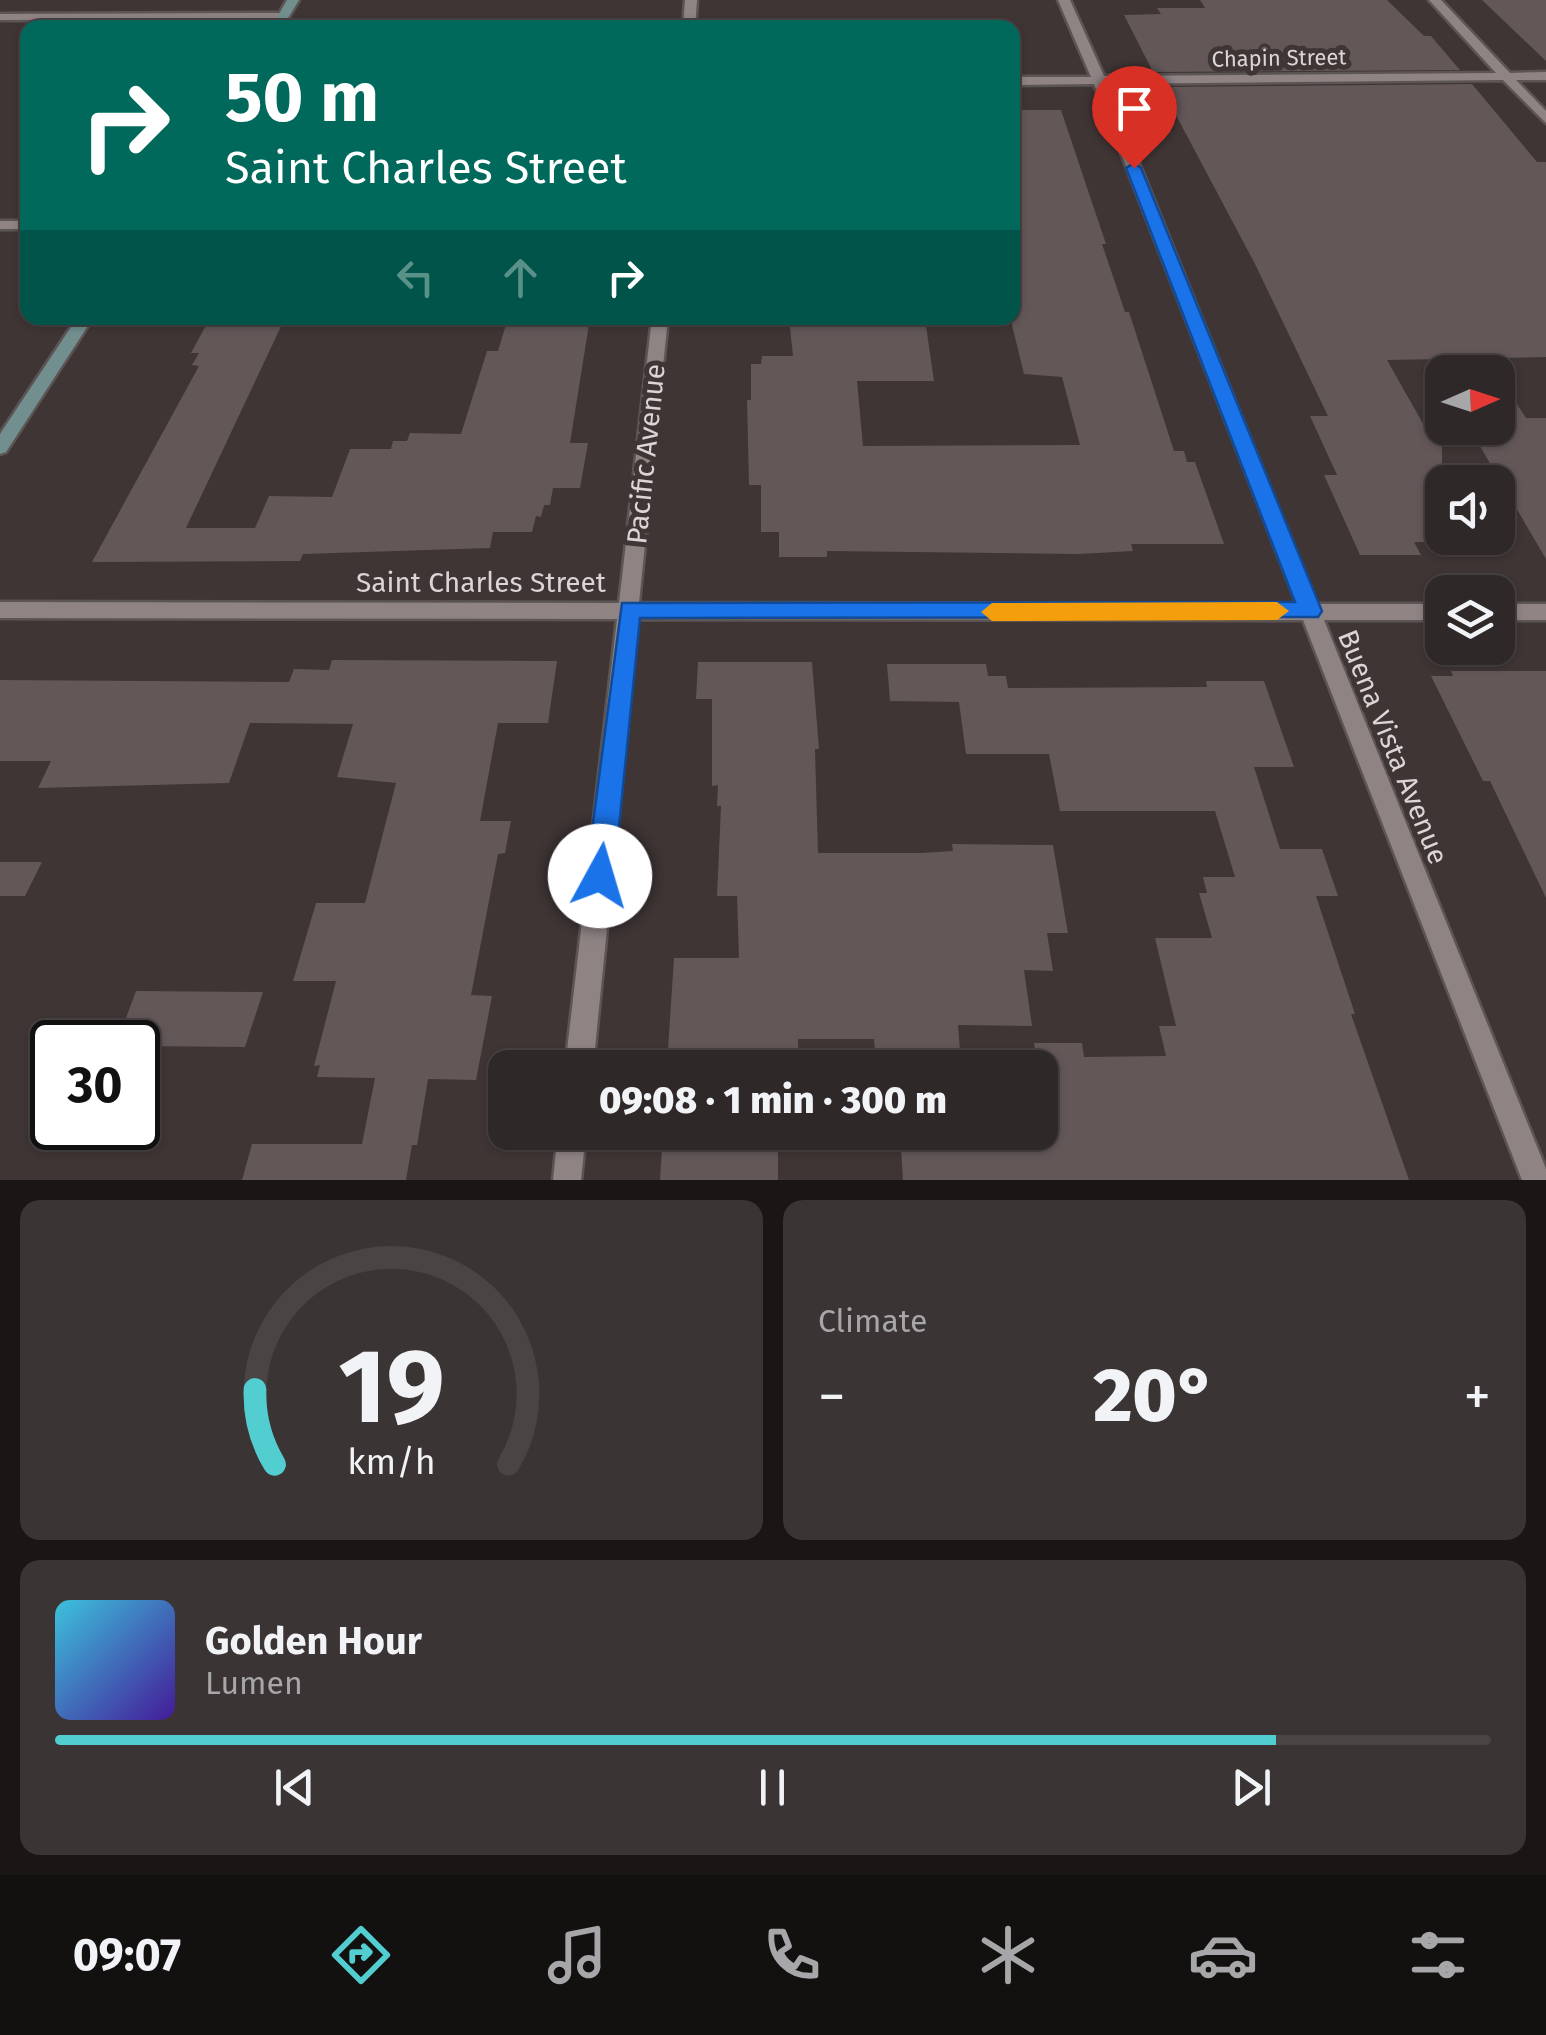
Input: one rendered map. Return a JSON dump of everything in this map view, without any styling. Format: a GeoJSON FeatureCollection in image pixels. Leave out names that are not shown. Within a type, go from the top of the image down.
{"type":"FeatureCollection","features":[{"type":"Feature","properties":{"kind":"main road"},"geometry":{"type":"LineString","coordinates":[[0,448],[80,325]]}},
{"type":"Feature","properties":{"kind":"street","name":"Buena Vista Avenue"},"geometry":{"type":"LineString","coordinates":[[1064,0],[1536,1180]]}},
{"type":"Feature","properties":{"kind":"street"},"geometry":{"type":"LineString","coordinates":[[1436,0],[1546,119]]}},
{"type":"Feature","properties":{"kind":"street"},"geometry":{"type":"LineString","coordinates":[[0,16],[187,20]]}},
{"type":"Feature","properties":{"kind":"street","name":"Chapin Street"},"geometry":{"type":"LineString","coordinates":[[1020,81],[1546,76]]}},
{"type":"Feature","properties":{"kind":"street","name":"Pacific Avenue"},"geometry":{"type":"LineString","coordinates":[[581,1050],[659,325]]}},
{"type":"Feature","properties":{"kind":"street","name":"Saint Charles Street"},"geometry":{"type":"LineString","coordinates":[[0,610],[1425,612]]}},
{"type":"Feature","properties":{"kind":"street"},"geometry":{"type":"LineString","coordinates":[[1515,612],[1546,612]]}},
{"type":"Feature","properties":{"kind":"street"},"geometry":{"type":"LineString","coordinates":[[567,1180],[570,1150]]}},
{"type":"Feature","properties":{"kind":"building"},"geometry":{"type":"Polygon","coordinates":[[[1200,0],[1387,0],[1424,36],[1431,36],[1460,70],[1153,72],[1124,15],[1161,14],[1157,8],[1205,8],[1200,0]]]}},
{"type":"Feature","properties":{"kind":"building"},"geometry":{"type":"Polygon","coordinates":[[[1482,0],[1546,0],[1546,61],[1482,0]]]}},
{"type":"Feature","properties":{"kind":"building"},"geometry":{"type":"Polygon","coordinates":[[[1472,84],[1537,162],[1546,162],[1546,357],[1425,355],[1425,359],[1387,360],[1425,427],[1425,445],[1442,445],[1442,465],[1425,465],[1425,542],[1414,542],[1421,555],[1360,555],[1324,475],[1337,475],[1310,416],[1328,416],[1255,264],[1161,87],[1472,84]]]}},
{"type":"Feature","properties":{"kind":"building"},"geometry":{"type":"Polygon","coordinates":[[[1020,110],[1061,110],[1106,244],[1102,244],[1125,312],[1129,312],[1174,451],[1184,451],[1187,462],[1195,462],[1224,544],[1131,544],[1133,551],[1079,554],[827,551],[827,557],[779,557],[779,532],[761,532],[761,485],[749,485],[747,400],[751,400],[751,364],[761,364],[762,356],[793,356],[790,325],[926,325],[934,381],[857,381],[863,446],[1080,445],[1062,377],[1024,374],[1012,325],[1020,325],[1020,110]]]}},
{"type":"Feature","properties":{"kind":"building"},"geometry":{"type":"Polygon","coordinates":[[[206,325],[282,325],[186,528],[255,528],[269,496],[332,497],[350,449],[391,449],[393,441],[407,441],[410,433],[461,434],[487,351],[498,351],[506,325],[589,325],[570,443],[588,443],[580,488],[553,488],[550,505],[544,505],[541,517],[536,516],[532,532],[493,532],[490,548],[303,554],[300,561],[92,562],[199,366],[192,365],[199,353],[191,353],[206,325]]]}},
{"type":"Feature","properties":{"kind":"building"},"geometry":{"type":"Polygon","coordinates":[[[1515,401],[1526,418],[1546,418],[1546,559],[1515,506],[1515,465],[1491,465],[1479,445],[1515,445],[1515,401]]]}},
{"type":"Feature","properties":{"kind":"building"},"geometry":{"type":"Polygon","coordinates":[[[332,660],[557,661],[548,723],[498,723],[480,821],[511,821],[505,853],[498,854],[471,995],[492,996],[476,1080],[428,1079],[417,1145],[412,1145],[406,1180],[242,1180],[252,1144],[362,1144],[375,1078],[317,1077],[320,1065],[314,1066],[336,981],[293,981],[316,903],[365,903],[396,783],[337,777],[353,724],[250,723],[229,783],[38,788],[51,761],[0,761],[0,680],[289,682],[294,669],[329,670],[332,660]]]}},
{"type":"Feature","properties":{"kind":"building"},"geometry":{"type":"Polygon","coordinates":[[[698,662],[812,662],[819,749],[815,749],[818,853],[953,851],[952,844],[1053,845],[1068,933],[1047,933],[1053,971],[1024,970],[1032,1026],[958,1025],[960,1050],[875,1050],[874,1039],[798,1039],[798,1050],[668,1049],[674,958],[739,958],[737,896],[717,896],[721,806],[717,806],[718,785],[712,786],[712,699],[696,699],[698,662]]]}},
{"type":"Feature","properties":{"kind":"building"},"geometry":{"type":"Polygon","coordinates":[[[887,664],[986,664],[988,676],[1006,676],[1008,688],[1207,687],[1206,681],[1264,681],[1294,767],[1254,767],[1280,849],[1322,849],[1338,896],[1316,896],[1355,1014],[1351,1014],[1409,1180],[903,1180],[901,1150],[1058,1150],[1058,1050],[1035,1050],[1034,1043],[1082,1043],[1084,1057],[1166,1056],[1159,1026],[1176,1026],[1155,938],[1212,938],[1199,893],[1207,893],[1203,877],[1235,877],[1215,811],[1060,811],[1049,754],[966,754],[959,702],[890,701],[887,664]]]}},
{"type":"Feature","properties":{"kind":"building"},"geometry":{"type":"Polygon","coordinates":[[[1451,671],[1546,671],[1546,898],[1490,781],[1483,781],[1431,676],[1453,676],[1451,671]]]}},
{"type":"Feature","properties":{"kind":"building"},"geometry":{"type":"Polygon","coordinates":[[[0,862],[42,862],[25,896],[0,896],[0,862]]]}},
{"type":"Feature","properties":{"kind":"building"},"geometry":{"type":"Polygon","coordinates":[[[136,991],[263,992],[245,1047],[160,1046],[160,1020],[125,1020],[136,991]]]}},
{"type":"Feature","properties":{"kind":"building"},"geometry":{"type":"Polygon","coordinates":[[[662,1150],[778,1150],[778,1180],[660,1180],[662,1150]]]}},
{"type":"Feature","properties":{"kind":"slow traffic"},"geometry":{"type":"LineString","coordinates":[[992,612],[1277,611]]}},
{"type":"Feature","properties":{"kind":"route"},"geometry":{"type":"LineString","coordinates":[[600,876],[630,610],[1310,611],[1134,168]]}}]}
